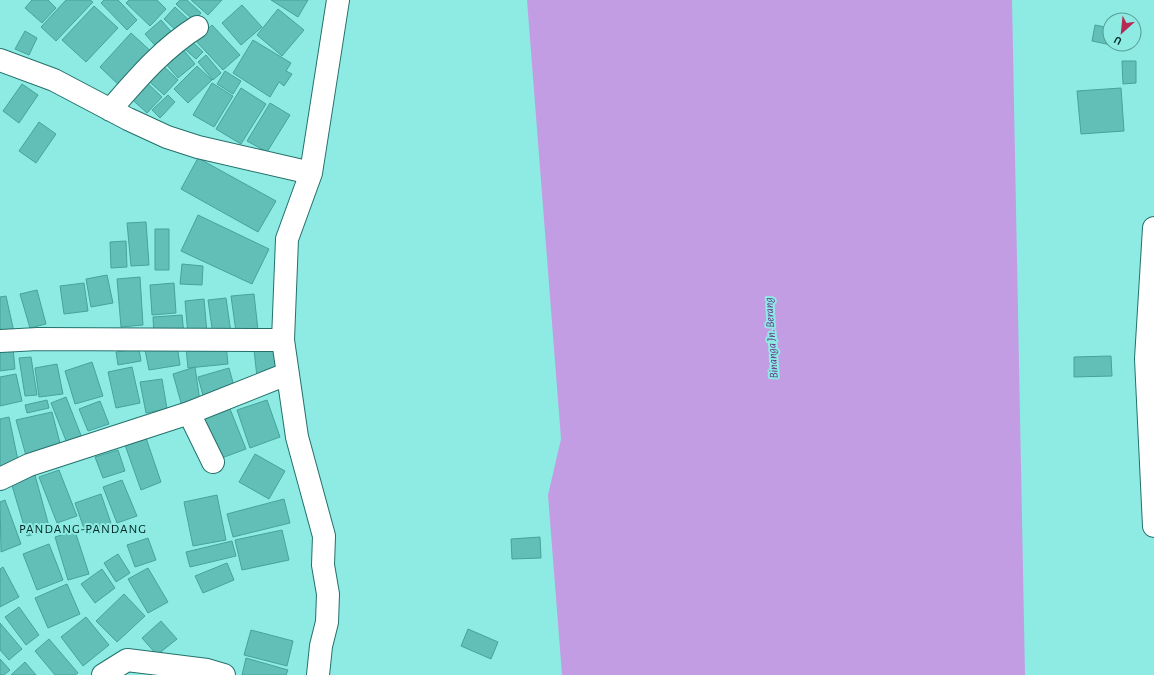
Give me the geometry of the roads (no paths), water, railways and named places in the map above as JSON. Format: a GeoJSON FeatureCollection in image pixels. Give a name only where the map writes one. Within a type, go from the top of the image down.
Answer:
{"type":"FeatureCollection","features":[{"type":"Feature","properties":{"kind":"street"},"geometry":{"type":"LineString","coordinates":[[318,675],[321,646],[327,622],[328,594],[323,565],[324,536],[298,437],[287,374],[283,340],[287,239],[311,173],[338,0]]}},
{"type":"Feature","properties":{"kind":"street"},"geometry":{"type":"LineString","coordinates":[[110,110],[157,57],[177,39],[197,27]]}},
{"type":"Feature","properties":{"kind":"street"},"geometry":{"type":"LineString","coordinates":[[0,60],[54,80],[110,110],[167,137],[198,147],[311,173]]}},
{"type":"Feature","properties":{"kind":"street"},"geometry":{"type":"LineString","coordinates":[[1154,228],[1146,359],[1154,526]]}},
{"type":"Feature","properties":{"kind":"street"},"geometry":{"type":"LineString","coordinates":[[0,341],[38,339],[283,340]]}},
{"type":"Feature","properties":{"kind":"street"},"geometry":{"type":"LineString","coordinates":[[0,479],[29,465],[189,413],[287,374]]}},
{"type":"Feature","properties":{"kind":"street"},"geometry":{"type":"LineString","coordinates":[[189,413],[213,462]]}},
{"type":"Feature","properties":{"kind":"street"},"geometry":{"type":"LineString","coordinates":[[102,675],[126,668],[207,670],[224,675]]}},
{"type":"Feature","properties":{"kind":"water","name":"Binanga Jn. Berang"},"geometry":{"type":"Polygon","coordinates":[[[527,0],[1012,0],[1025,675],[562,675],[548,495],[561,439],[527,0]]]}},
{"type":"Feature","properties":{"kind":"district","name":"PANDANG-PANDANG"},"geometry":{"type":"Point","coordinates":[83,529]}}]}
